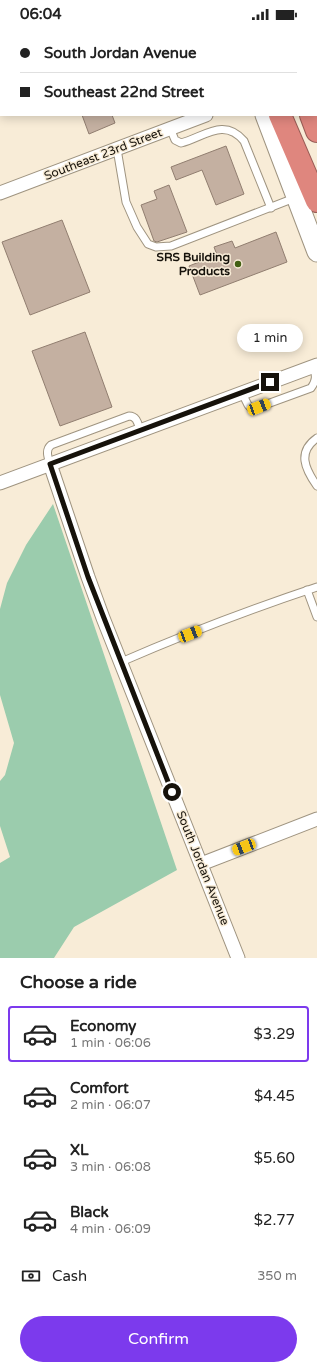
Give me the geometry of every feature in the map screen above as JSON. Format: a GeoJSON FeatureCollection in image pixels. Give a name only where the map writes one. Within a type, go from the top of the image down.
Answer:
{"type":"FeatureCollection","features":[{"type":"Feature","properties":{"kind":"highway"},"geometry":{"type":"LineString","coordinates":[[280,116],[307,199]]}},
{"type":"Feature","properties":{"kind":"highway"},"geometry":{"type":"LineString","coordinates":[[311,116],[317,131]]}},
{"type":"Feature","properties":{"kind":"main road"},"geometry":{"type":"LineString","coordinates":[[266,116],[307,199],[317,252]]}},
{"type":"Feature","properties":{"kind":"street","name":"Southeast 23rd Street"},"geometry":{"type":"LineString","coordinates":[[0,193],[203,116]]}},
{"type":"Feature","properties":{"kind":"street"},"geometry":{"type":"LineString","coordinates":[[0,483],[315,366]]}},
{"type":"Feature","properties":{"kind":"street","name":"South Jordan Avenue"},"geometry":{"type":"LineString","coordinates":[[50,464],[88,577],[238,958]]}},
{"type":"Feature","properties":{"kind":"street"},"geometry":{"type":"LineString","coordinates":[[201,864],[317,819]]}},
{"type":"Feature","properties":{"kind":"lane"},"geometry":{"type":"LineString","coordinates":[[170,128],[175,140],[181,143],[219,130],[230,130],[238,134],[244,142],[271,208]]}},
{"type":"Feature","properties":{"kind":"lane"},"geometry":{"type":"LineString","coordinates":[[116,149],[126,202],[137,227],[148,244],[156,247],[171,246],[271,208],[307,199]]}},
{"type":"Feature","properties":{"kind":"lane"},"geometry":{"type":"LineString","coordinates":[[242,393],[251,408],[259,407],[311,388],[316,382],[317,378],[315,366]]}},
{"type":"Feature","properties":{"kind":"lane"},"geometry":{"type":"LineString","coordinates":[[50,464],[47,452],[51,445],[129,416],[133,416],[135,418],[140,430]]}},
{"type":"Feature","properties":{"kind":"lane"},"geometry":{"type":"LineString","coordinates":[[317,438],[306,449],[305,459],[308,473],[317,486]]}},
{"type":"Feature","properties":{"kind":"lane"},"geometry":{"type":"LineString","coordinates":[[121,662],[146,650],[269,603],[317,587]]}},
{"type":"Feature","properties":{"kind":"lane"},"geometry":{"type":"LineString","coordinates":[[307,590],[317,617]]}},
{"type":"Feature","properties":{"kind":"green space"},"geometry":{"type":"Polygon","coordinates":[[[53,504],[177,870],[74,927],[54,958],[0,958],[0,863],[10,857],[0,826],[0,781],[5,775],[14,743],[0,695],[0,609],[7,583],[26,545],[53,504]]]}},
{"type":"Feature","properties":{"kind":"building"},"geometry":{"type":"Polygon","coordinates":[[[82,116],[112,116],[115,123],[89,134],[82,116]]]}},
{"type":"Feature","properties":{"kind":"building"},"geometry":{"type":"Polygon","coordinates":[[[226,146],[244,194],[216,205],[202,170],[176,180],[171,167],[226,146]]]}},
{"type":"Feature","properties":{"kind":"building"},"geometry":{"type":"Polygon","coordinates":[[[169,185],[187,232],[157,242],[154,241],[141,205],[157,199],[154,191],[169,185]]]}},
{"type":"Feature","properties":{"kind":"building"},"geometry":{"type":"Polygon","coordinates":[[[62,220],[90,292],[30,315],[2,242],[62,220]]]}},
{"type":"Feature","properties":{"kind":"building","name":"SRS Building Products"},"geometry":{"type":"Polygon","coordinates":[[[276,232],[287,262],[200,295],[189,266],[217,255],[214,247],[232,241],[235,248],[276,232]]]}},
{"type":"Feature","properties":{"kind":"building"},"geometry":{"type":"Polygon","coordinates":[[[85,332],[112,407],[60,426],[32,351],[85,332]]]}},
{"type":"Feature","properties":{"kind":"place","name":"SRS Building Products"},"geometry":{"type":"Point","coordinates":[238,264]}},
{"type":"Feature","properties":{"kind":"route"},"geometry":{"type":"LineString","coordinates":[[172,792],[103,618],[50,464],[270,382]]}}]}
